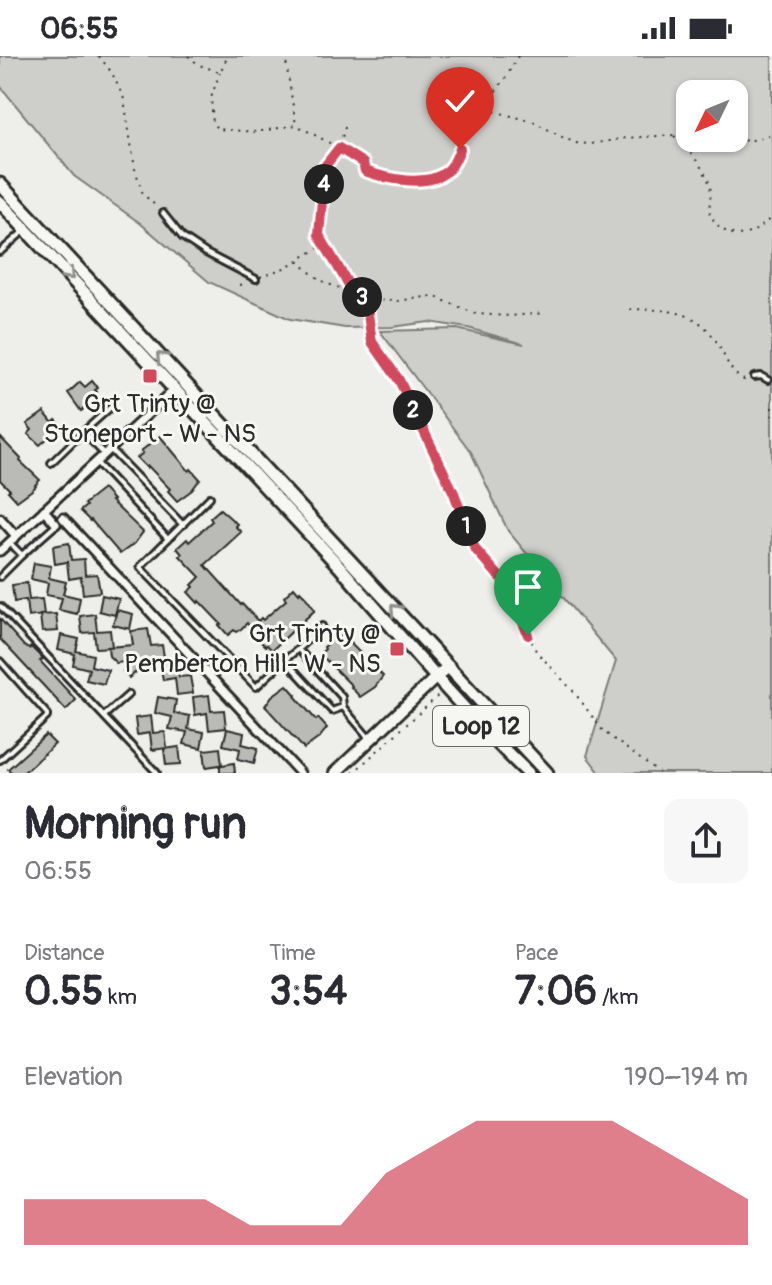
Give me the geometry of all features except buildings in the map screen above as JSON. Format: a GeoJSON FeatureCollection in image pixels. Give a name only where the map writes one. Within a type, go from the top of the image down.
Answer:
{"type":"FeatureCollection","features":[{"type":"Feature","properties":{"kind":"main road","name":"Loop 12"},"geometry":{"type":"LineString","coordinates":[[0,184],[547,773]]}},
{"type":"Feature","properties":{"kind":"main road","name":"Loop 12"},"geometry":{"type":"LineString","coordinates":[[1,205],[339,566],[472,717],[528,773]]}},
{"type":"Feature","properties":{"kind":"street"},"geometry":{"type":"LineString","coordinates":[[0,551],[175,389]]}},
{"type":"Feature","properties":{"kind":"street"},"geometry":{"type":"LineString","coordinates":[[44,510],[60,521],[299,773]]}},
{"type":"Feature","properties":{"kind":"street"},"geometry":{"type":"LineString","coordinates":[[0,518],[16,536]]}},
{"type":"Feature","properties":{"kind":"street"},"geometry":{"type":"LineString","coordinates":[[339,772],[448,666]]}},
{"type":"Feature","properties":{"kind":"lane"},"geometry":{"type":"LineString","coordinates":[[163,213],[182,237],[256,279]]}},
{"type":"Feature","properties":{"kind":"lane"},"geometry":{"type":"LineString","coordinates":[[0,252],[26,229]]}},
{"type":"Feature","properties":{"kind":"lane"},"geometry":{"type":"LineString","coordinates":[[754,377],[761,376],[768,380]]}},
{"type":"Feature","properties":{"kind":"lane"},"geometry":{"type":"LineString","coordinates":[[51,463],[111,407]]}},
{"type":"Feature","properties":{"kind":"lane"},"geometry":{"type":"LineString","coordinates":[[83,432],[183,525]]}},
{"type":"Feature","properties":{"kind":"lane"},"geometry":{"type":"LineString","coordinates":[[96,462],[168,539]]}},
{"type":"Feature","properties":{"kind":"lane"},"geometry":{"type":"LineString","coordinates":[[210,497],[140,567],[256,687],[322,626]]}},
{"type":"Feature","properties":{"kind":"lane"},"geometry":{"type":"LineString","coordinates":[[0,577],[60,521]]}},
{"type":"Feature","properties":{"kind":"lane"},"geometry":{"type":"LineString","coordinates":[[9,542],[22,555]]}},
{"type":"Feature","properties":{"kind":"lane"},"geometry":{"type":"LineString","coordinates":[[0,606],[157,773]]}},
{"type":"Feature","properties":{"kind":"lane"},"geometry":{"type":"LineString","coordinates":[[298,649],[342,697],[343,707],[370,740]]}},
{"type":"Feature","properties":{"kind":"lane"},"geometry":{"type":"LineString","coordinates":[[285,660],[332,711],[343,707]]}},
{"type":"Feature","properties":{"kind":"lane"},"geometry":{"type":"LineString","coordinates":[[0,661],[47,717],[0,760]]}},
{"type":"Feature","properties":{"kind":"lane"},"geometry":{"type":"LineString","coordinates":[[104,716],[129,694]]}},
{"type":"Feature","properties":{"kind":"path"},"geometry":{"type":"LineString","coordinates":[[99,56],[112,73],[124,99],[135,169],[143,194],[163,213]]}},
{"type":"Feature","properties":{"kind":"path"},"geometry":{"type":"LineString","coordinates":[[188,56],[199,65],[220,72]]}},
{"type":"Feature","properties":{"kind":"path"},"geometry":{"type":"LineString","coordinates":[[228,56],[211,98],[213,124],[218,129],[256,132],[296,125],[363,163],[365,171],[383,177],[437,178],[449,170],[457,158],[468,124],[486,109],[534,122],[576,143],[676,135]]}},
{"type":"Feature","properties":{"kind":"path"},"geometry":{"type":"LineString","coordinates":[[285,56],[296,125]]}},
{"type":"Feature","properties":{"kind":"path"},"geometry":{"type":"LineString","coordinates":[[486,109],[485,105],[518,56]]}},
{"type":"Feature","properties":{"kind":"path"},"geometry":{"type":"LineString","coordinates":[[345,127],[339,148],[325,166],[319,235],[353,292]]}},
{"type":"Feature","properties":{"kind":"path"},"geometry":{"type":"LineString","coordinates":[[673,135],[694,157],[709,182],[712,194],[710,213],[719,227],[739,235],[749,234],[772,216]]}},
{"type":"Feature","properties":{"kind":"path"},"geometry":{"type":"LineString","coordinates":[[748,140],[772,135]]}},
{"type":"Feature","properties":{"kind":"path"},"geometry":{"type":"LineString","coordinates":[[240,285],[284,268],[326,244]]}},
{"type":"Feature","properties":{"kind":"path"},"geometry":{"type":"LineString","coordinates":[[297,260],[319,280],[366,300],[397,301],[433,296],[476,314],[510,316],[545,313]]}},
{"type":"Feature","properties":{"kind":"path"},"geometry":{"type":"LineString","coordinates":[[366,300],[372,342],[399,380],[454,493],[476,550],[505,583],[536,651],[574,692],[603,731],[659,773]]}},
{"type":"Feature","properties":{"kind":"path"},"geometry":{"type":"LineString","coordinates":[[630,309],[669,310],[694,318],[715,339],[730,369],[744,380]]}},
{"type":"Feature","properties":{"kind":"path"},"geometry":{"type":"LineString","coordinates":[[772,399],[772,416]]}},
{"type":"Feature","properties":{"kind":"path"},"geometry":{"type":"LineString","coordinates":[[353,773],[438,696]]}},
{"type":"Feature","properties":{"kind":"shaded area"},"geometry":{"type":"Polygon","coordinates":[[[0,56],[772,56],[772,773],[600,773],[587,756],[616,661],[508,531],[471,452],[380,331],[457,329],[524,344],[468,328],[429,322],[345,328],[290,319],[209,282],[140,223],[74,176],[0,86],[0,56]]]}},
{"type":"Feature","properties":{"kind":"place","name":"Grt Trinty @ Stoneport - W - NS"},"geometry":{"type":"Point","coordinates":[150,376]}},
{"type":"Feature","properties":{"kind":"place","name":"Grt Trinty @ Pemberton Hill- W - NS"},"geometry":{"type":"Point","coordinates":[397,649]}},
{"type":"Feature","properties":{"kind":"route"},"geometry":{"type":"LineString","coordinates":[[460,149],[449,170],[437,178],[400,180],[365,171],[363,163],[339,148],[325,166],[319,235],[353,292],[366,300],[372,342],[399,380],[454,493],[476,550],[505,583],[528,635]]}}]}
